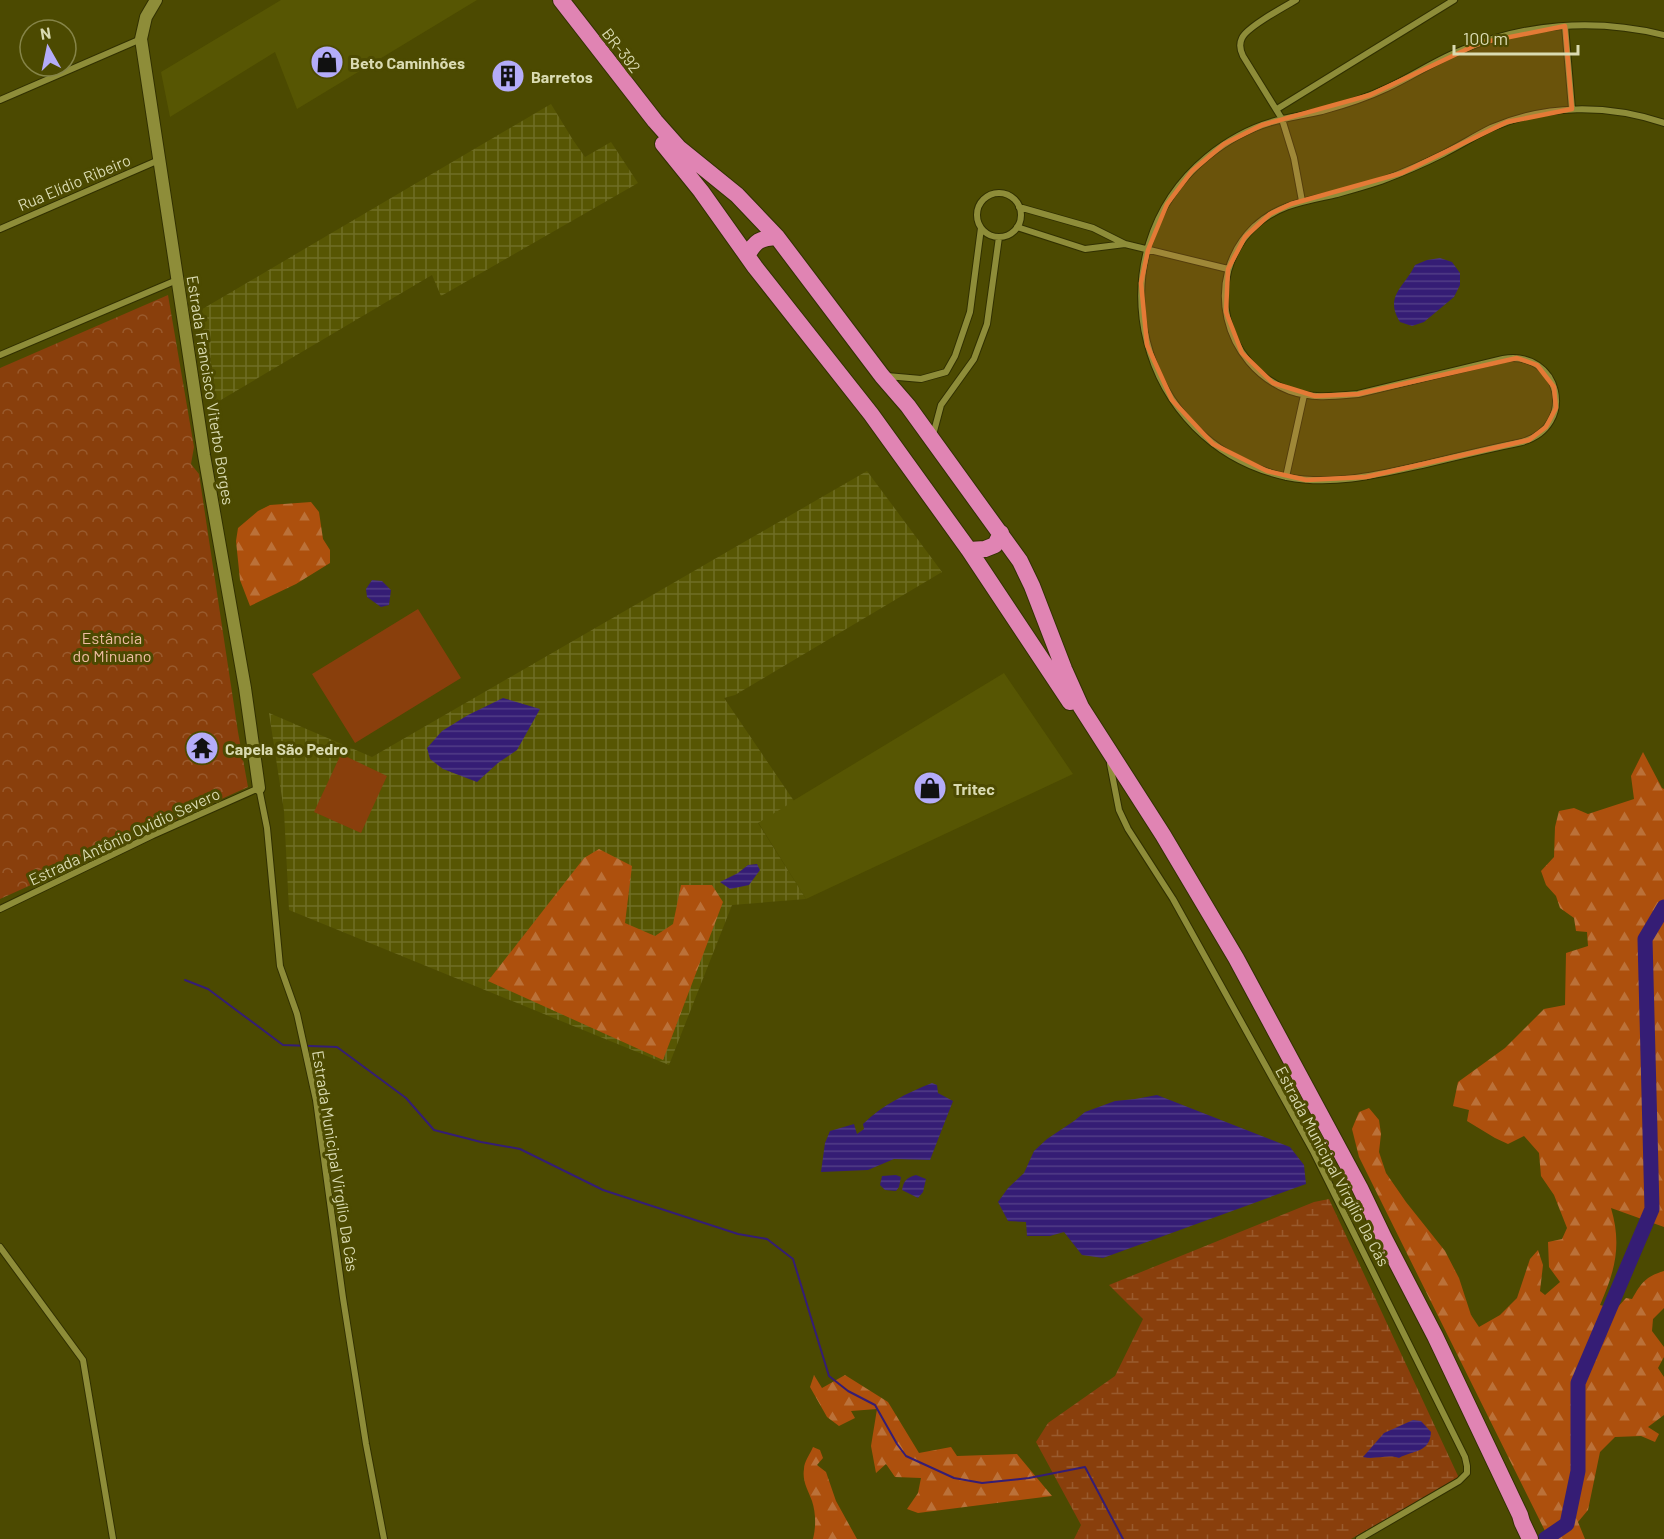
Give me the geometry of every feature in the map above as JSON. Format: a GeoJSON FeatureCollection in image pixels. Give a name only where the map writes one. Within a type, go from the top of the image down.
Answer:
{"type":"FeatureCollection","features":[{"type":"Feature","properties":{"kind":"highway","name":"BR-392"},"geometry":{"type":"LineString","coordinates":[[552,0],[871,414],[969,550],[1110,764],[1194,896],[1318,1119],[1493,1472],[1517,1517],[1522,1522]]}},
{"type":"Feature","properties":{"kind":"highway","name":"BR-392"},"geometry":{"type":"LineString","coordinates":[[561,0],[655,122],[679,148],[737,195],[777,237],[882,376],[908,406],[1020,561],[1081,708],[1163,835],[1236,958],[1360,1188],[1445,1357],[1530,1539]]}},
{"type":"Feature","properties":{"kind":"highway"},"geometry":{"type":"LineString","coordinates":[[747,256],[753,245],[760,240],[777,237]]}},
{"type":"Feature","properties":{"kind":"highway"},"geometry":{"type":"LineString","coordinates":[[969,550],[985,549],[995,545],[1001,533]]}},
{"type":"Feature","properties":{"kind":"street","name":"Estrada Francisco Viterbo Borges"},"geometry":{"type":"LineString","coordinates":[[156,0],[146,17],[141,39],[204,455],[259,788]]}},
{"type":"Feature","properties":{"kind":"street"},"geometry":{"type":"LineString","coordinates":[[1296,0],[1248,30],[1240,49],[1282,119],[1294,158],[1302,201]]}},
{"type":"Feature","properties":{"kind":"street"},"geometry":{"type":"LineString","coordinates":[[1277,109],[1454,0]]}},
{"type":"Feature","properties":{"kind":"street"},"geometry":{"type":"LineString","coordinates":[[1565,26],[1572,109]]}},
{"type":"Feature","properties":{"kind":"street"},"geometry":{"type":"LineString","coordinates":[[1664,35],[1610,26],[1565,26],[1523,31],[1480,43],[1370,95],[1330,109],[1262,125],[1207,156],[1192,171],[1167,204],[1157,222],[1144,262],[1141,304],[1147,345],[1153,364],[1172,400],[1198,430],[1230,455],[1286,477],[1327,481],[1366,477],[1529,440],[1541,432],[1554,415],[1556,401],[1554,387],[1548,374],[1537,364],[1517,358],[1503,359],[1358,394],[1326,397],[1304,395],[1273,383],[1242,353],[1232,334],[1226,312],[1225,290],[1228,269],[1239,247],[1253,229],[1280,208],[1402,173],[1507,122],[1539,113],[1572,109],[1618,111],[1664,123]]}},
{"type":"Feature","properties":{"kind":"street"},"geometry":{"type":"LineString","coordinates":[[0,100],[141,39]]}},
{"type":"Feature","properties":{"kind":"street","name":"Rua Elídio Ribeiro"},"geometry":{"type":"LineString","coordinates":[[0,229],[159,160]]}},
{"type":"Feature","properties":{"kind":"street"},"geometry":{"type":"LineString","coordinates":[[1020,207],[1021,218],[1017,227],[1009,234],[999,237],[989,235],[981,228],[977,218],[981,203],[988,196],[1004,194],[1020,207],[1094,228],[1125,244],[1228,269]]}},
{"type":"Feature","properties":{"kind":"street"},"geometry":{"type":"LineString","coordinates":[[1017,227],[1085,249],[1125,244]]}},
{"type":"Feature","properties":{"kind":"street"},"geometry":{"type":"LineString","coordinates":[[882,376],[921,380],[946,372],[958,349],[970,312],[981,228]]}},
{"type":"Feature","properties":{"kind":"street"},"geometry":{"type":"LineString","coordinates":[[932,438],[941,405],[974,359],[987,324],[999,237]]}},
{"type":"Feature","properties":{"kind":"street"},"geometry":{"type":"LineString","coordinates":[[0,355],[177,280]]}},
{"type":"Feature","properties":{"kind":"street"},"geometry":{"type":"LineString","coordinates":[[1286,477],[1304,395]]}},
{"type":"Feature","properties":{"kind":"street","name":"Estrada Municipal Virgílio Da Cás"},"geometry":{"type":"LineString","coordinates":[[1110,764],[1119,810],[1128,829],[1173,899],[1313,1151],[1465,1457],[1467,1473],[1459,1481],[1359,1539]]}},
{"type":"Feature","properties":{"kind":"street","name":"Estrada Antônio Ovidio Severo"},"geometry":{"type":"LineString","coordinates":[[0,909],[153,835],[259,788]]}},
{"type":"Feature","properties":{"kind":"street","name":"Estrada Municipal Virgílio Da Cás"},"geometry":{"type":"LineString","coordinates":[[259,788],[267,828],[280,966],[297,1014],[316,1100],[345,1309],[366,1444],[384,1539]]}},
{"type":"Feature","properties":{"kind":"street"},"geometry":{"type":"LineString","coordinates":[[0,1247],[83,1360],[113,1539]]}},
{"type":"Feature","properties":{"kind":"highlighted area"},"geometry":{"type":"Polygon","coordinates":[[[1565,26],[1572,109],[1507,122],[1402,173],[1291,204],[1270,214],[1245,237],[1228,269],[1226,312],[1242,353],[1273,383],[1315,396],[1358,394],[1517,358],[1537,365],[1554,387],[1556,408],[1546,427],[1529,440],[1366,477],[1306,480],[1267,471],[1213,444],[1172,400],[1147,345],[1141,283],[1148,250],[1167,204],[1192,171],[1224,144],[1262,125],[1370,95],[1480,43],[1565,26]]]}},
{"type":"Feature","properties":{"kind":"shaded area","name":"Beto Caminhões"},"geometry":{"type":"Polygon","coordinates":[[[281,0],[477,0],[297,109],[275,52],[170,117],[161,72],[281,0]]]}},
{"type":"Feature","properties":{"kind":"shaded area"},"geometry":{"type":"Polygon","coordinates":[[[551,104],[585,157],[611,142],[638,183],[441,296],[432,275],[214,404],[199,311],[551,104]]]}},
{"type":"Feature","properties":{"kind":"shaded area"},"geometry":{"type":"Polygon","coordinates":[[[1440,258],[1452,262],[1460,273],[1460,285],[1454,297],[1424,322],[1412,326],[1400,322],[1394,305],[1397,292],[1415,265],[1440,258]]]}},
{"type":"Feature","properties":{"kind":"shaded area"},"geometry":{"type":"Polygon","coordinates":[[[867,471],[942,572],[735,695],[724,698],[794,801],[758,823],[806,899],[732,905],[669,1065],[289,910],[284,811],[269,713],[372,757],[867,471]]]}},
{"type":"Feature","properties":{"kind":"shaded area"},"geometry":{"type":"Polygon","coordinates":[[[372,580],[382,581],[391,590],[389,605],[381,607],[367,597],[366,589],[372,580]]]}},
{"type":"Feature","properties":{"kind":"shaded area","name":"Tritec"},"geometry":{"type":"Polygon","coordinates":[[[1004,673],[1073,774],[806,899],[758,822],[1004,673]]]}},
{"type":"Feature","properties":{"kind":"shaded area"},"geometry":{"type":"Polygon","coordinates":[[[503,698],[540,709],[517,750],[477,782],[443,769],[430,759],[427,748],[442,731],[503,698]]]}},
{"type":"Feature","properties":{"kind":"shaded area"},"geometry":{"type":"Polygon","coordinates":[[[757,864],[760,870],[749,885],[730,889],[720,882],[748,865],[757,864]]]}},
{"type":"Feature","properties":{"kind":"shaded area"},"geometry":{"type":"Polygon","coordinates":[[[932,1083],[937,1085],[938,1093],[953,1101],[930,1160],[894,1159],[868,1170],[821,1172],[825,1143],[830,1131],[854,1124],[857,1134],[864,1129],[863,1124],[870,1117],[887,1105],[932,1083]]]}},
{"type":"Feature","properties":{"kind":"shaded area"},"geometry":{"type":"Polygon","coordinates":[[[1157,1095],[1290,1147],[1304,1165],[1306,1184],[1103,1258],[1082,1255],[1064,1232],[1050,1236],[1027,1236],[1026,1222],[1008,1221],[998,1202],[1008,1188],[1024,1173],[1034,1151],[1047,1139],[1085,1112],[1115,1101],[1157,1095]]]}},
{"type":"Feature","properties":{"kind":"shaded area"},"geometry":{"type":"Polygon","coordinates":[[[916,1175],[926,1179],[923,1192],[918,1198],[902,1190],[906,1180],[916,1175]]]}},
{"type":"Feature","properties":{"kind":"shaded area"},"geometry":{"type":"Polygon","coordinates":[[[882,1176],[901,1177],[896,1191],[885,1190],[880,1185],[882,1176]]]}},
{"type":"Feature","properties":{"kind":"shaded area"},"geometry":{"type":"Polygon","coordinates":[[[1413,1420],[1421,1421],[1431,1432],[1428,1444],[1420,1450],[1399,1458],[1363,1457],[1384,1433],[1413,1420]]]}},
{"type":"Feature","properties":{"kind":"green space","name":"Estância do Minuano"},"geometry":{"type":"Polygon","coordinates":[[[168,295],[194,447],[191,464],[199,474],[248,787],[0,899],[0,368],[168,295]]]}},
{"type":"Feature","properties":{"kind":"green space"},"geometry":{"type":"Polygon","coordinates":[[[311,502],[319,512],[323,539],[330,550],[330,563],[296,584],[250,606],[240,580],[236,541],[238,528],[258,511],[270,505],[311,502]]]}},
{"type":"Feature","properties":{"kind":"green space"},"geometry":{"type":"Polygon","coordinates":[[[418,609],[461,678],[355,743],[312,674],[418,609]]]}},
{"type":"Feature","properties":{"kind":"green space"},"geometry":{"type":"Polygon","coordinates":[[[1643,752],[1664,789],[1664,1227],[1611,1208],[1616,1234],[1615,1258],[1610,1281],[1600,1305],[1616,1309],[1626,1298],[1632,1299],[1648,1278],[1664,1271],[1664,1308],[1653,1319],[1652,1331],[1664,1347],[1664,1357],[1658,1368],[1664,1377],[1664,1415],[1648,1427],[1659,1434],[1655,1442],[1641,1436],[1615,1437],[1600,1452],[1588,1510],[1578,1522],[1585,1539],[1549,1539],[1359,1157],[1352,1129],[1359,1112],[1369,1108],[1379,1120],[1381,1134],[1379,1152],[1386,1173],[1445,1251],[1459,1278],[1471,1315],[1479,1327],[1500,1315],[1517,1298],[1530,1259],[1538,1250],[1543,1265],[1540,1291],[1545,1295],[1560,1282],[1549,1267],[1548,1242],[1562,1239],[1567,1228],[1554,1195],[1541,1176],[1539,1153],[1524,1136],[1508,1144],[1495,1138],[1467,1121],[1469,1110],[1453,1106],[1458,1082],[1505,1048],[1544,1009],[1565,1005],[1566,953],[1588,946],[1587,932],[1576,931],[1574,918],[1560,908],[1556,896],[1546,885],[1541,871],[1554,857],[1555,827],[1559,811],[1574,808],[1588,814],[1634,799],[1631,776],[1643,752]]]}},
{"type":"Feature","properties":{"kind":"green space"},"geometry":{"type":"Polygon","coordinates":[[[341,754],[387,776],[361,833],[314,812],[341,754]]]}},
{"type":"Feature","properties":{"kind":"green space"},"geometry":{"type":"Polygon","coordinates":[[[599,849],[632,866],[625,923],[655,936],[673,924],[681,885],[712,885],[723,902],[663,1060],[488,981],[584,858],[599,849]]]}},
{"type":"Feature","properties":{"kind":"green space"},"geometry":{"type":"Polygon","coordinates":[[[1329,1199],[1459,1478],[1351,1539],[1074,1539],[1081,1525],[1036,1442],[1048,1423],[1115,1376],[1143,1319],[1109,1285],[1314,1202],[1329,1199]]]}},
{"type":"Feature","properties":{"kind":"green space"},"geometry":{"type":"Polygon","coordinates":[[[814,1375],[822,1388],[845,1375],[888,1402],[919,1453],[951,1447],[957,1456],[1017,1454],[1052,1496],[918,1513],[907,1509],[918,1493],[921,1478],[895,1477],[886,1464],[876,1473],[871,1446],[877,1409],[851,1411],[855,1418],[839,1426],[827,1417],[810,1387],[814,1375]]]}},
{"type":"Feature","properties":{"kind":"green space"},"geometry":{"type":"Polygon","coordinates":[[[813,1447],[820,1450],[823,1458],[817,1465],[826,1472],[836,1501],[857,1539],[813,1539],[814,1510],[804,1473],[805,1464],[813,1447]]]}},
{"type":"Feature","properties":{"kind":"waterway"},"geometry":{"type":"LineString","coordinates":[[1545,1539],[1567,1524],[1578,1471],[1578,1383],[1652,1209],[1645,939],[1664,907]]}},
{"type":"Feature","properties":{"kind":"waterway"},"geometry":{"type":"LineString","coordinates":[[185,980],[208,989],[283,1045],[337,1047],[406,1098],[434,1130],[520,1149],[603,1190],[738,1234],[767,1239],[793,1259],[829,1376],[848,1391],[875,1405],[906,1456],[954,1478],[982,1483],[1029,1478],[1085,1467],[1123,1539]]}},
{"type":"Feature","properties":{"kind":"place","name":"Beto Caminhões"},"geometry":{"type":"Point","coordinates":[327,62]}},
{"type":"Feature","properties":{"kind":"place","name":"Barretos"},"geometry":{"type":"Point","coordinates":[508,76]}},
{"type":"Feature","properties":{"kind":"place","name":"Capela São Pedro"},"geometry":{"type":"Point","coordinates":[202,748]}},
{"type":"Feature","properties":{"kind":"place","name":"Tritec"},"geometry":{"type":"Point","coordinates":[930,788]}}]}
